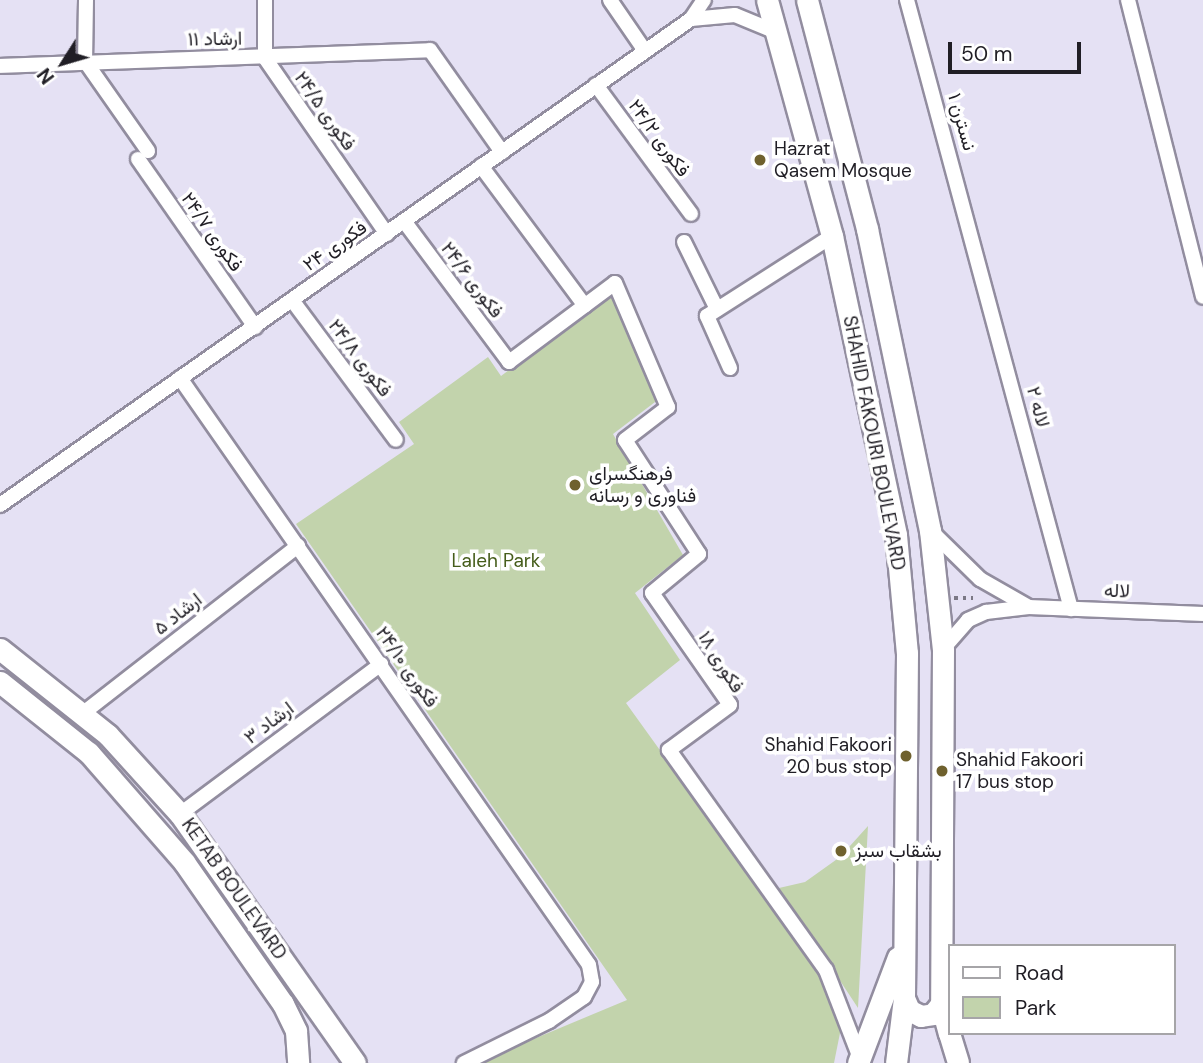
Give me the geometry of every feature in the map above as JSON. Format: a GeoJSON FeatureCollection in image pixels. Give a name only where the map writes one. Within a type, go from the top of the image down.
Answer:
{"type":"FeatureCollection","features":[{"type":"Feature","properties":{"kind":"main road","name":"SHAHID FAKOURI BOULEVARD"},"geometry":{"type":"LineString","coordinates":[[767,0],[832,236],[896,535],[907,653],[904,999],[896,1063]]}},
{"type":"Feature","properties":{"kind":"main road","name":"SHAHID FAKOURI BOULEVARD"},"geometry":{"type":"LineString","coordinates":[[807,0],[867,229],[930,530],[943,649],[941,1004],[948,1029]]}},
{"type":"Feature","properties":{"kind":"main road","name":"KETAB BOULEVARD"},"geometry":{"type":"LineString","coordinates":[[0,649],[108,735],[180,814],[355,1063]]}},
{"type":"Feature","properties":{"kind":"main road","name":"KETAB BOULEVARD"},"geometry":{"type":"LineString","coordinates":[[0,682],[89,753],[184,863],[283,1004],[296,1031],[298,1063]]}},
{"type":"Feature","properties":{"kind":"main road"},"geometry":{"type":"LineString","coordinates":[[860,1061],[905,932]]}},
{"type":"Feature","properties":{"kind":"main road"},"geometry":{"type":"LineString","coordinates":[[904,999],[909,1010],[920,1016],[933,1014],[941,1004]]}},
{"type":"Feature","properties":{"kind":"main road","name":"SHAHID FAKOURI BOULEVARD"},"geometry":{"type":"LineString","coordinates":[[950,1035],[958,1063]]}},
{"type":"Feature","properties":{"kind":"street"},"geometry":{"type":"LineString","coordinates":[[85,61],[86,0]]}},
{"type":"Feature","properties":{"kind":"street"},"geometry":{"type":"LineString","coordinates":[[265,0],[265,58]]}},
{"type":"Feature","properties":{"kind":"street"},"geometry":{"type":"LineString","coordinates":[[610,0],[645,51]]}},
{"type":"Feature","properties":{"kind":"street"},"geometry":{"type":"LineString","coordinates":[[691,19],[704,0]]}},
{"type":"Feature","properties":{"kind":"street","name":"نسترن ۱"},"geometry":{"type":"LineString","coordinates":[[907,0],[968,214]]}},
{"type":"Feature","properties":{"kind":"street"},"geometry":{"type":"LineString","coordinates":[[1128,0],[1203,297]]}},
{"type":"Feature","properties":{"kind":"street"},"geometry":{"type":"LineString","coordinates":[[691,19],[735,15],[776,33]]}},
{"type":"Feature","properties":{"kind":"street","name":"فکوری ۲۴"},"geometry":{"type":"LineString","coordinates":[[0,505],[691,19]]}},
{"type":"Feature","properties":{"kind":"street","name":"ارشاد ۱۱"},"geometry":{"type":"LineString","coordinates":[[0,66],[430,50],[502,152]]}},
{"type":"Feature","properties":{"kind":"street","name":"فکوری ۲۴/۵"},"geometry":{"type":"LineString","coordinates":[[265,58],[387,234]]}},
{"type":"Feature","properties":{"kind":"street","name":"فکوری ۲۴/۷"},"geometry":{"type":"LineString","coordinates":[[85,61],[255,327]]}},
{"type":"Feature","properties":{"kind":"street","name":"فکوری ۲۴/۲"},"geometry":{"type":"LineString","coordinates":[[596,85],[691,214]]}},
{"type":"Feature","properties":{"kind":"street"},"geometry":{"type":"LineString","coordinates":[[481,166],[585,306]]}},
{"type":"Feature","properties":{"kind":"street","name":"لاله ۲"},"geometry":{"type":"LineString","coordinates":[[968,214],[1071,609]]}},
{"type":"Feature","properties":{"kind":"street","name":"فکوری ۲۴/۶"},"geometry":{"type":"LineString","coordinates":[[404,220],[509,362],[585,306]]}},
{"type":"Feature","properties":{"kind":"street"},"geometry":{"type":"LineString","coordinates":[[712,312],[832,236]]}},
{"type":"Feature","properties":{"kind":"street"},"geometry":{"type":"LineString","coordinates":[[684,243],[712,312],[730,368]]}},
{"type":"Feature","properties":{"kind":"street","name":"فکوری ١٨"},"geometry":{"type":"LineString","coordinates":[[585,306],[615,284],[668,407],[625,440],[699,554],[652,593],[730,705],[669,750],[826,970],[860,1061]]}},
{"type":"Feature","properties":{"kind":"street","name":"فکوری ۲۴/۸"},"geometry":{"type":"LineString","coordinates":[[292,300],[397,440]]}},
{"type":"Feature","properties":{"kind":"street","name":"فکوری ۲۴/۱۰"},"geometry":{"type":"LineString","coordinates":[[180,379],[589,965],[592,982],[584,997],[549,1021],[464,1063]]}},
{"type":"Feature","properties":{"kind":"street","name":"لاله"},"geometry":{"type":"LineString","coordinates":[[930,530],[980,579],[1029,607]]}},
{"type":"Feature","properties":{"kind":"street","name":"ارشاد ۵"},"geometry":{"type":"LineString","coordinates":[[82,714],[298,546]]}},
{"type":"Feature","properties":{"kind":"street","name":"لاله"},"geometry":{"type":"LineString","coordinates":[[943,649],[968,620],[986,612],[1029,607],[1203,614]]}},
{"type":"Feature","properties":{"kind":"street","name":"ارشاد ۳"},"geometry":{"type":"LineString","coordinates":[[180,814],[381,664]]}},
{"type":"Feature","properties":{"kind":"green space","name":"Laleh Park"},"geometry":{"type":"Polygon","coordinates":[[[611,295],[659,399],[613,434],[683,555],[635,593],[680,660],[626,703],[821,974],[842,1023],[834,1063],[476,1063],[627,1000],[296,524],[414,444],[399,422],[488,357],[501,376],[611,295]]]}},
{"type":"Feature","properties":{"kind":"green space"},"geometry":{"type":"Polygon","coordinates":[[[868,826],[858,1008],[779,888],[805,882],[840,857],[868,826]]]}},
{"type":"Feature","properties":{"kind":"place","name":"Hazrat Qasem Mosque"},"geometry":{"type":"Point","coordinates":[760,160]}},
{"type":"Feature","properties":{"kind":"place","name":"فرهنگسرای فناوری و رسانه"},"geometry":{"type":"Point","coordinates":[575,485]}},
{"type":"Feature","properties":{"kind":"place","name":"Shahid Fakoori 20 bus stop"},"geometry":{"type":"Point","coordinates":[906,756]}},
{"type":"Feature","properties":{"kind":"place","name":"Shahid Fakoori 17 bus stop"},"geometry":{"type":"Point","coordinates":[942,771]}},
{"type":"Feature","properties":{"kind":"place","name":"بشقاب سبز"},"geometry":{"type":"Point","coordinates":[841,851]}}]}
